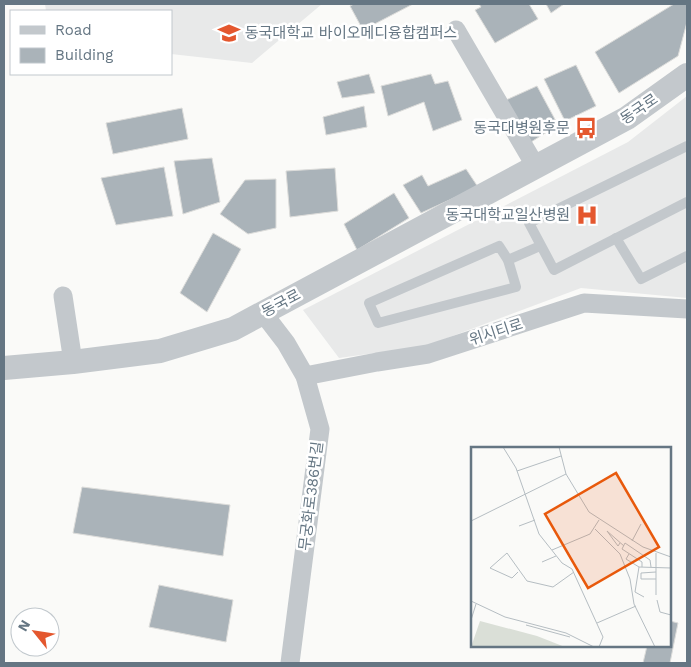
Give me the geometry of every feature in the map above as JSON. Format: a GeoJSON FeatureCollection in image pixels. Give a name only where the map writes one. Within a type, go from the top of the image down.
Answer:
{"type":"FeatureCollection","features":[{"type":"Feature","properties":{"kind":"street"},"geometry":{"type":"LineString","coordinates":[[456,30],[536,167]]}},
{"type":"Feature","properties":{"kind":"street","name":"동국로"},"geometry":{"type":"LineString","coordinates":[[4,368],[73,362],[160,351],[233,329],[627,118],[687,75]]}},
{"type":"Feature","properties":{"kind":"street"},"geometry":{"type":"LineString","coordinates":[[63,296],[73,362]]}},
{"type":"Feature","properties":{"kind":"street","name":"위시티로"},"geometry":{"type":"LineString","coordinates":[[305,376],[428,354],[584,303],[687,309]]}},
{"type":"Feature","properties":{"kind":"street","name":"무궁화로386번길"},"geometry":{"type":"LineString","coordinates":[[263,313],[286,343],[305,376],[320,429],[290,663]]}},
{"type":"Feature","properties":{"kind":"lane"},"geometry":{"type":"LineString","coordinates":[[687,146],[528,223],[554,270],[687,202]]}},
{"type":"Feature","properties":{"kind":"lane"},"geometry":{"type":"LineString","coordinates":[[616,238],[641,279],[687,256]]}},
{"type":"Feature","properties":{"kind":"lane"},"geometry":{"type":"LineString","coordinates":[[499,246],[508,260],[516,287],[378,323],[369,303],[499,246]]}},
{"type":"Feature","properties":{"kind":"lane"},"geometry":{"type":"LineString","coordinates":[[508,260],[540,246]]}},
{"type":"Feature","properties":{"kind":"shaded area","name":"동국대학교 바이오메디융합캠퍼스"},"geometry":{"type":"Polygon","coordinates":[[[45,4],[322,4],[252,63],[172,54],[172,10],[46,10],[45,4]]]}},
{"type":"Feature","properties":{"kind":"shaded area","name":"동국대학교일산병원"},"geometry":{"type":"Polygon","coordinates":[[[687,96],[687,298],[581,288],[426,346],[339,358],[303,310],[628,142],[687,96]]]}},
{"type":"Feature","properties":{"kind":"building"},"geometry":{"type":"Polygon","coordinates":[[[354,4],[413,4],[363,30],[350,6],[354,4]]]}},
{"type":"Feature","properties":{"kind":"building"},"geometry":{"type":"Polygon","coordinates":[[[479,4],[529,4],[538,19],[495,43],[475,10],[481,7],[479,4]]]}},
{"type":"Feature","properties":{"kind":"building"},"geometry":{"type":"Polygon","coordinates":[[[546,4],[564,4],[551,13],[546,4]]]}},
{"type":"Feature","properties":{"kind":"building"},"geometry":{"type":"Polygon","coordinates":[[[674,4],[687,4],[687,22],[678,56],[619,93],[595,52],[674,4]]]}},
{"type":"Feature","properties":{"kind":"building"},"geometry":{"type":"Polygon","coordinates":[[[576,65],[596,106],[565,121],[544,79],[576,65]]]}},
{"type":"Feature","properties":{"kind":"building"},"geometry":{"type":"Polygon","coordinates":[[[369,74],[375,93],[342,98],[337,82],[369,74]]]}},
{"type":"Feature","properties":{"kind":"building"},"geometry":{"type":"Polygon","coordinates":[[[431,74],[435,84],[448,81],[462,120],[433,131],[424,102],[388,116],[381,86],[431,74]]]}},
{"type":"Feature","properties":{"kind":"building"},"geometry":{"type":"Polygon","coordinates":[[[537,86],[558,125],[531,142],[506,100],[537,86]]]}},
{"type":"Feature","properties":{"kind":"building"},"geometry":{"type":"Polygon","coordinates":[[[364,106],[367,127],[326,135],[323,117],[364,106]]]}},
{"type":"Feature","properties":{"kind":"building"},"geometry":{"type":"Polygon","coordinates":[[[182,108],[188,139],[113,154],[106,123],[182,108]]]}},
{"type":"Feature","properties":{"kind":"building"},"geometry":{"type":"Polygon","coordinates":[[[212,158],[220,202],[183,214],[174,161],[212,158]]]}},
{"type":"Feature","properties":{"kind":"building"},"geometry":{"type":"Polygon","coordinates":[[[164,167],[173,216],[116,225],[101,178],[164,167]]]}},
{"type":"Feature","properties":{"kind":"building"},"geometry":{"type":"Polygon","coordinates":[[[335,168],[338,211],[290,217],[286,171],[335,168]]]}},
{"type":"Feature","properties":{"kind":"building"},"geometry":{"type":"Polygon","coordinates":[[[466,169],[478,187],[421,213],[403,185],[422,175],[428,186],[466,169]]]}},
{"type":"Feature","properties":{"kind":"building"},"geometry":{"type":"Polygon","coordinates":[[[276,179],[276,228],[248,234],[220,214],[245,180],[276,179]]]}},
{"type":"Feature","properties":{"kind":"building"},"geometry":{"type":"Polygon","coordinates":[[[394,193],[409,218],[357,250],[344,224],[394,193]]]}},
{"type":"Feature","properties":{"kind":"building"},"geometry":{"type":"Polygon","coordinates":[[[213,233],[241,249],[207,312],[180,293],[213,233]]]}},
{"type":"Feature","properties":{"kind":"building"},"geometry":{"type":"Polygon","coordinates":[[[82,487],[230,505],[223,556],[73,533],[82,487]]]}},
{"type":"Feature","properties":{"kind":"building"},"geometry":{"type":"Polygon","coordinates":[[[159,585],[233,600],[226,642],[149,627],[159,585]]]}},
{"type":"Feature","properties":{"kind":"building"},"geometry":{"type":"Polygon","coordinates":[[[671,621],[678,623],[670,663],[643,663],[647,647],[671,647],[671,621]]]}},
{"type":"Feature","properties":{"kind":"place","name":"동국대학교 바이오메디융합캠퍼스"},"geometry":{"type":"Point","coordinates":[229,33]}},
{"type":"Feature","properties":{"kind":"place","name":"동국대병원후문"},"geometry":{"type":"Point","coordinates":[586,128]}},
{"type":"Feature","properties":{"kind":"place","name":"동국대학교일산병원"},"geometry":{"type":"Point","coordinates":[587,215]}}]}
